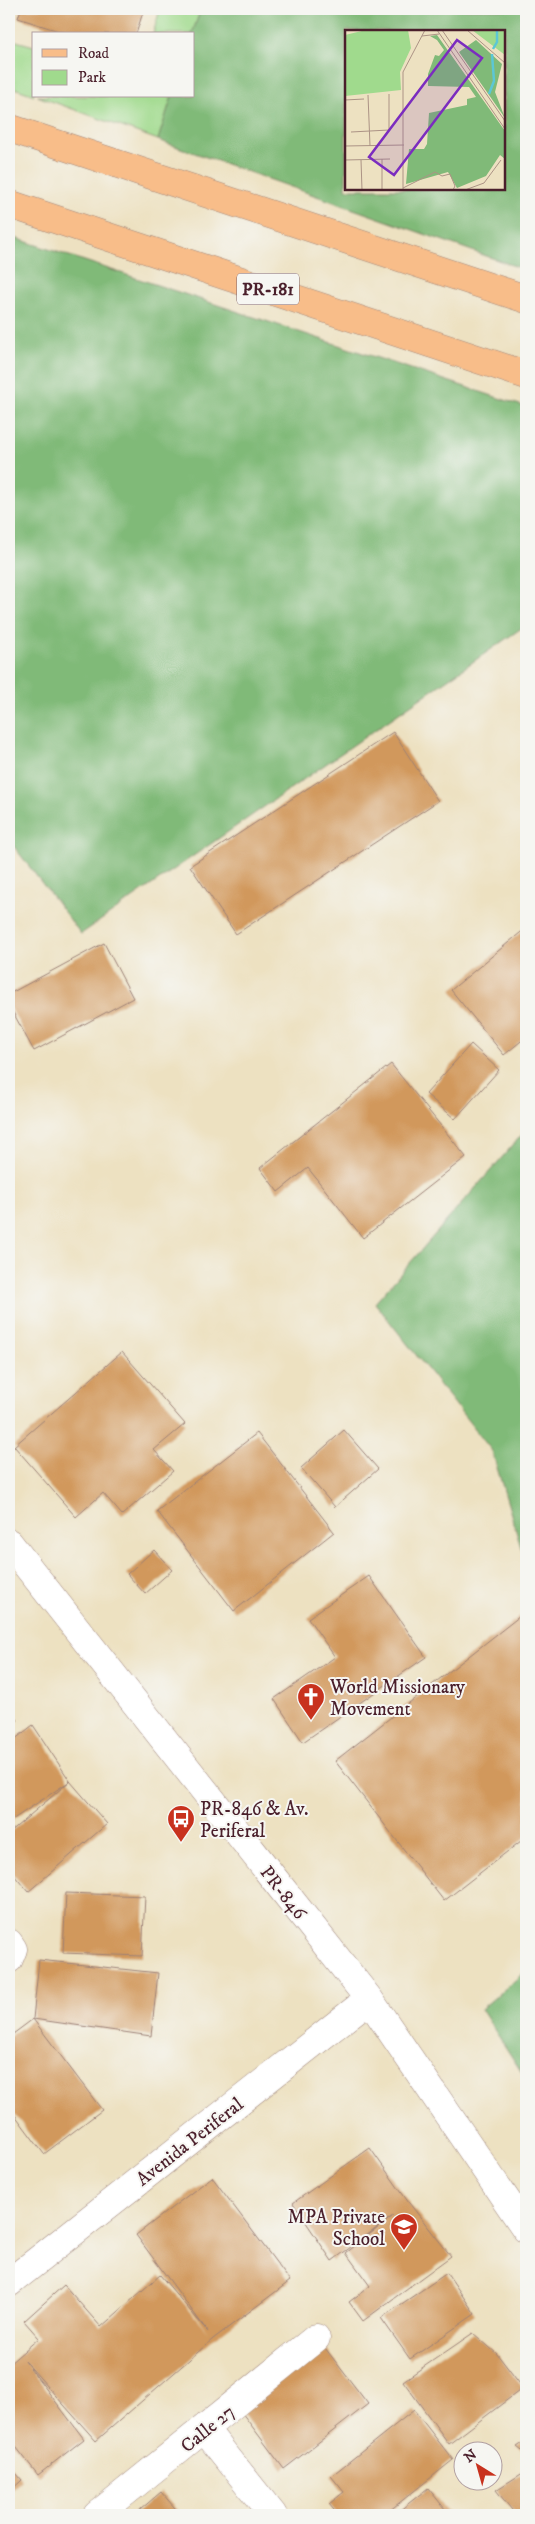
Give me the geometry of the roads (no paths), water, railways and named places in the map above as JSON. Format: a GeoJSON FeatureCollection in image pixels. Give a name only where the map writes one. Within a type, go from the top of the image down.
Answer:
{"type":"FeatureCollection","features":[{"type":"Feature","properties":{"kind":"main road"},"geometry":{"type":"LineString","coordinates":[[9,128],[526,299]]}},
{"type":"Feature","properties":{"kind":"main road","name":"PR-181"},"geometry":{"type":"LineString","coordinates":[[9,204],[526,375]]}},
{"type":"Feature","properties":{"kind":"street","name":"PR-846"},"geometry":{"type":"LineString","coordinates":[[9,1543],[369,1999],[526,2229]]}},
{"type":"Feature","properties":{"kind":"street"},"geometry":{"type":"LineString","coordinates":[[9,1943],[13,1949],[9,1959]]}},
{"type":"Feature","properties":{"kind":"street","name":"Avenida Periferal"},"geometry":{"type":"LineString","coordinates":[[9,2283],[369,1999]]}},
{"type":"Feature","properties":{"kind":"street","name":"Calle 27"},"geometry":{"type":"LineString","coordinates":[[97,2515],[205,2430],[316,2338]]}},
{"type":"Feature","properties":{"kind":"street"},"geometry":{"type":"LineString","coordinates":[[205,2430],[273,2515]]}},
{"type":"Feature","properties":{"kind":"place","name":"World Missionary Movement"},"geometry":{"type":"Point","coordinates":[311,1721]}},
{"type":"Feature","properties":{"kind":"place","name":"PR-846 & Av. Periferal"},"geometry":{"type":"Point","coordinates":[181,1843]}},
{"type":"Feature","properties":{"kind":"place","name":"MPA Private School"},"geometry":{"type":"Point","coordinates":[404,2251]}}]}
